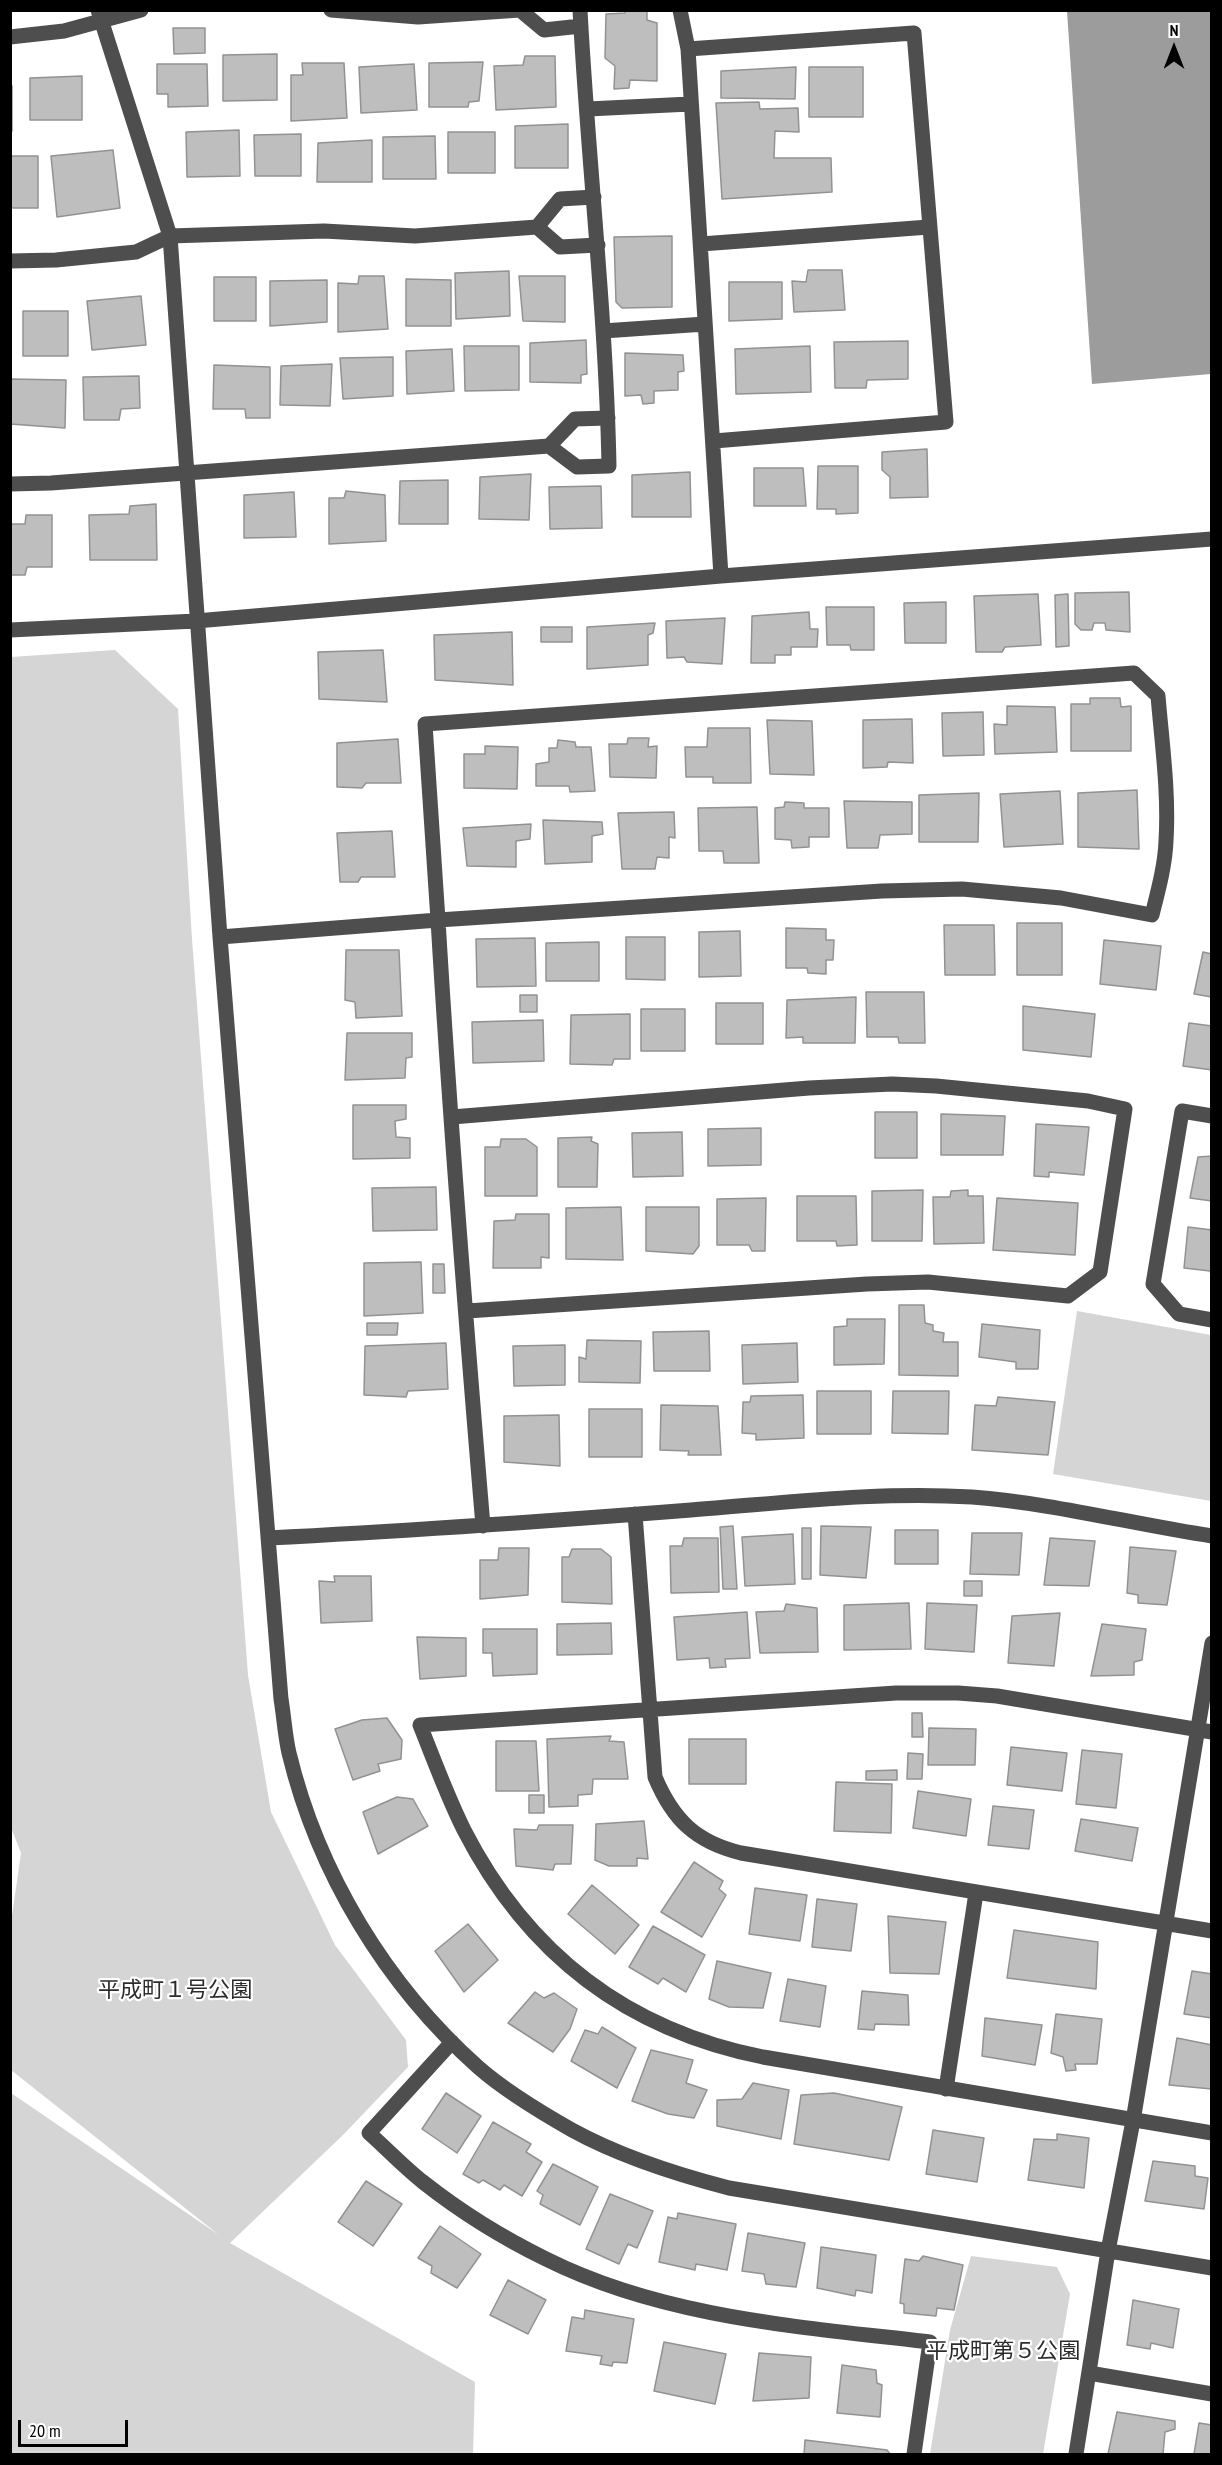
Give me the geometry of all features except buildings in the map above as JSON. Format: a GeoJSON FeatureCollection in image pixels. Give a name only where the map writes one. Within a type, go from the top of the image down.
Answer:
{"type":"FeatureCollection","features":[{"type":"Feature","properties":{"kind":"street"},"geometry":{"type":"LineString","coordinates":[[10,37],[64,31],[101,16],[141,10]]}},
{"type":"Feature","properties":{"kind":"street"},"geometry":{"type":"LineString","coordinates":[[331,10],[418,16],[520,10],[544,30],[581,26]]}},
{"type":"Feature","properties":{"kind":"street"},"geometry":{"type":"LineString","coordinates":[[10,484],[51,483],[187,471],[549,446],[577,467],[609,466],[598,245],[580,10]]}},
{"type":"Feature","properties":{"kind":"street"},"geometry":{"type":"LineString","coordinates":[[680,10],[688,49],[721,576]]}},
{"type":"Feature","properties":{"kind":"street"},"geometry":{"type":"LineString","coordinates":[[101,16],[170,236],[196,621],[281,1699],[289,1751],[315,1836],[348,1903],[392,1972],[452,2042],[480,2069],[573,2130],[621,2153],[675,2174],[729,2188],[1212,2268]]}},
{"type":"Feature","properties":{"kind":"street"},"geometry":{"type":"LineString","coordinates":[[688,49],[914,33],[946,422],[714,441]]}},
{"type":"Feature","properties":{"kind":"street"},"geometry":{"type":"LineString","coordinates":[[588,109],[690,104]]}},
{"type":"Feature","properties":{"kind":"street"},"geometry":{"type":"LineString","coordinates":[[537,227],[560,199],[594,197]]}},
{"type":"Feature","properties":{"kind":"street"},"geometry":{"type":"LineString","coordinates":[[10,261],[56,261],[136,252],[170,236],[324,231],[414,236],[537,227],[560,247],[598,245]]}},
{"type":"Feature","properties":{"kind":"street"},"geometry":{"type":"LineString","coordinates":[[701,244],[929,227]]}},
{"type":"Feature","properties":{"kind":"street"},"geometry":{"type":"LineString","coordinates":[[603,331],[705,324]]}},
{"type":"Feature","properties":{"kind":"street"},"geometry":{"type":"LineString","coordinates":[[549,446],[575,419],[608,418]]}},
{"type":"Feature","properties":{"kind":"street"},"geometry":{"type":"LineString","coordinates":[[10,630],[196,621],[721,576],[1212,539]]}},
{"type":"Feature","properties":{"kind":"street"},"geometry":{"type":"LineString","coordinates":[[220,937],[438,920],[882,891],[962,890],[1061,898],[1152,915],[1163,869],[1166,842],[1166,808],[1158,696],[1134,673],[424,724],[438,920],[447,1081],[452,1117],[483,1526]]}},
{"type":"Feature","properties":{"kind":"street"},"geometry":{"type":"LineString","coordinates":[[452,1117],[809,1088],[892,1084],[1077,1100],[1125,1109],[1100,1272],[1068,1296],[928,1282],[867,1284],[467,1311]]}},
{"type":"Feature","properties":{"kind":"street"},"geometry":{"type":"LineString","coordinates":[[1212,1116],[1182,1111],[1153,1284],[1179,1314],[1212,1320]]}},
{"type":"Feature","properties":{"kind":"street"},"geometry":{"type":"LineString","coordinates":[[268,1538],[483,1526],[916,1495],[972,1497],[1022,1503],[1212,1536]]}},
{"type":"Feature","properties":{"kind":"street"},"geometry":{"type":"LineString","coordinates":[[635,1514],[655,1778],[678,1817],[703,1840],[720,1848],[741,1852],[1212,1931]]}},
{"type":"Feature","properties":{"kind":"street"},"geometry":{"type":"LineString","coordinates":[[1076,2454],[1108,2251],[1133,2121],[1166,1923],[1205,1731],[1212,1643]]}},
{"type":"Feature","properties":{"kind":"street"},"geometry":{"type":"LineString","coordinates":[[1205,1731],[998,1696],[958,1693],[896,1693],[420,1725],[448,1796],[484,1864],[502,1892],[541,1941],[580,1977],[653,2021],[724,2049],[1212,2133]]}},
{"type":"Feature","properties":{"kind":"street"},"geometry":{"type":"LineString","coordinates":[[946,2089],[976,1893]]}},
{"type":"Feature","properties":{"kind":"street"},"geometry":{"type":"LineString","coordinates":[[452,2042],[369,2133],[423,2181],[457,2207],[547,2260],[615,2287],[669,2302],[758,2320],[930,2342],[914,2454]]}},
{"type":"Feature","properties":{"kind":"street"},"geometry":{"type":"LineString","coordinates":[[1089,2373],[1212,2394]]}},
{"type":"Feature","properties":{"kind":"green space","name":"平成町１号公園"},"geometry":{"type":"Polygon","coordinates":[[[115,650],[178,709],[192,939],[248,1675],[271,1812],[335,1945],[406,2040],[408,2067],[343,2135],[230,2243],[475,2382],[473,2454],[11,2454],[11,2093],[219,2235],[11,2070],[10,1930],[21,1853],[10,1825],[11,657],[115,650]]]}},
{"type":"Feature","properties":{"kind":"green space"},"geometry":{"type":"Polygon","coordinates":[[[1077,1311],[1211,1335],[1211,1501],[1053,1474],[1077,1311]]]}},
{"type":"Feature","properties":{"kind":"green space","name":"平成町第５公園"},"geometry":{"type":"Polygon","coordinates":[[[971,2256],[1057,2267],[1070,2294],[1043,2454],[930,2454],[950,2330],[971,2256]]]}},
{"type":"Feature","properties":{"kind":"shaded area"},"geometry":{"type":"Polygon","coordinates":[[[1067,11],[1211,11],[1211,374],[1092,384],[1067,11]]]}}]}
